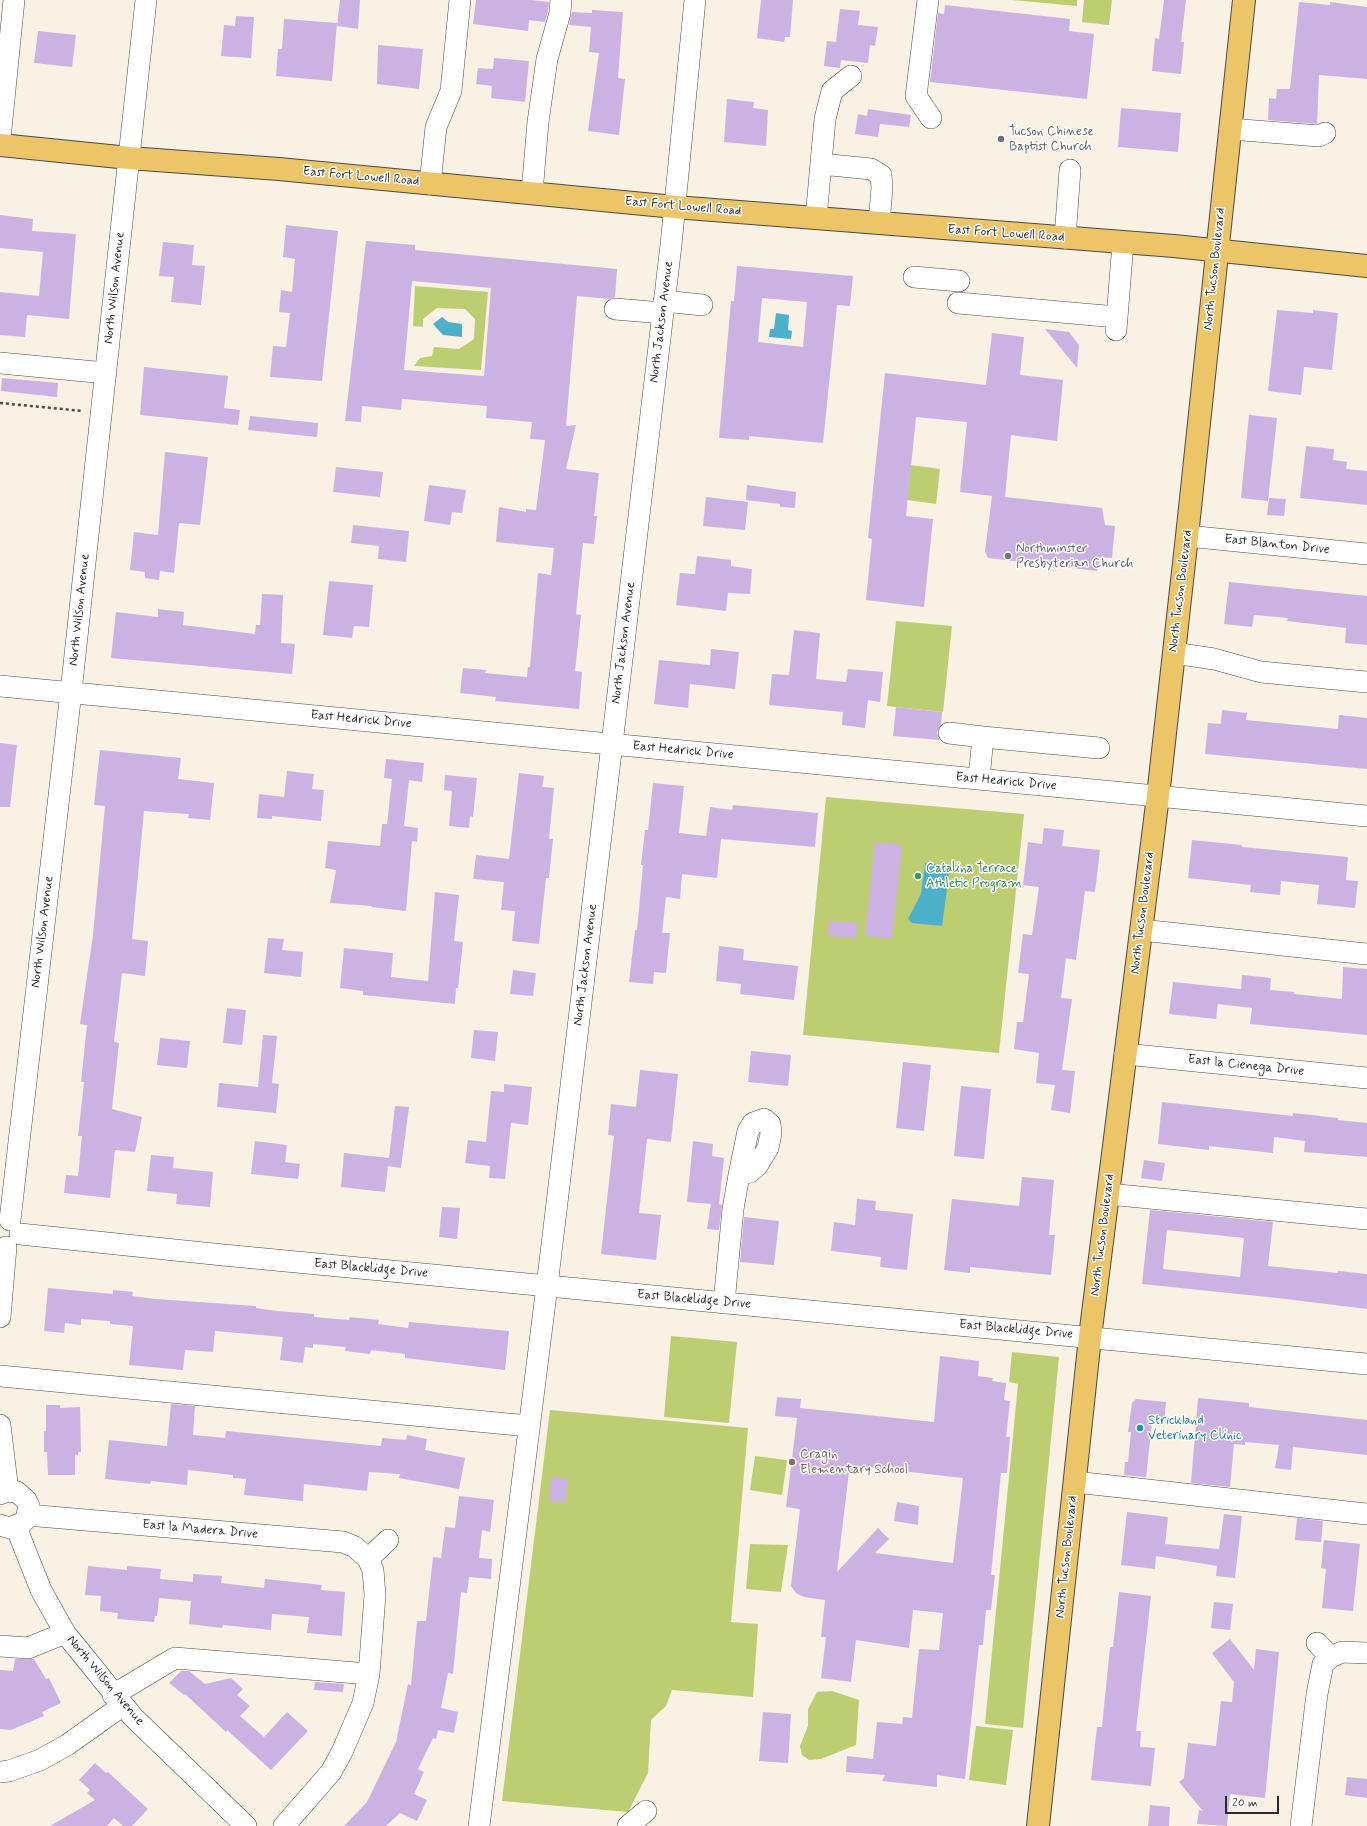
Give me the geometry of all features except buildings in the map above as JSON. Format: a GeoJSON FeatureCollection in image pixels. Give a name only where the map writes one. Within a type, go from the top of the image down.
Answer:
{"type":"FeatureCollection","features":[{"type":"Feature","properties":{"kind":"main road","name":"North Tucson Boulevard"},"geometry":{"type":"LineString","coordinates":[[1038,1826],[1090,1337],[1158,796],[1188,536],[1216,251],[1244,0]]}},
{"type":"Feature","properties":{"kind":"main road","name":"East Fort Lowell Road"},"geometry":{"type":"LineString","coordinates":[[0,145],[129,158],[229,165],[532,193],[675,208],[1174,246],[1367,266]]}},
{"type":"Feature","properties":{"kind":"street"},"geometry":{"type":"LineString","coordinates":[[0,139],[14,0]]}},
{"type":"Feature","properties":{"kind":"street","name":"North Wilson Avenue"},"geometry":{"type":"LineString","coordinates":[[0,1317],[7,1234],[71,692],[146,0]]}},
{"type":"Feature","properties":{"kind":"street"},"geometry":{"type":"LineString","coordinates":[[430,184],[436,127],[451,91],[460,0]]}},
{"type":"Feature","properties":{"kind":"street"},"geometry":{"type":"LineString","coordinates":[[532,193],[538,122],[546,58],[560,13],[561,0]]}},
{"type":"Feature","properties":{"kind":"street","name":"North Jackson Avenue"},"geometry":{"type":"LineString","coordinates":[[479,1826],[547,1286],[664,307],[695,0]]}},
{"type":"Feature","properties":{"kind":"street"},"geometry":{"type":"LineString","coordinates":[[928,0],[916,96],[931,118]]}},
{"type":"Feature","properties":{"kind":"street"},"geometry":{"type":"LineString","coordinates":[[816,218],[825,118],[832,91],[851,76]]}},
{"type":"Feature","properties":{"kind":"street"},"geometry":{"type":"LineString","coordinates":[[1230,130],[1319,136],[1325,133]]}},
{"type":"Feature","properties":{"kind":"street"},"geometry":{"type":"LineString","coordinates":[[821,164],[871,169],[881,175],[882,188],[879,224]]}},
{"type":"Feature","properties":{"kind":"street"},"geometry":{"type":"LineString","coordinates":[[1065,238],[1070,170]]}},
{"type":"Feature","properties":{"kind":"street"},"geometry":{"type":"LineString","coordinates":[[958,303],[1116,323],[1123,243]]}},
{"type":"Feature","properties":{"kind":"street"},"geometry":{"type":"LineString","coordinates":[[914,277],[959,281]]}},
{"type":"Feature","properties":{"kind":"street"},"geometry":{"type":"LineString","coordinates":[[615,309],[702,305]]}},
{"type":"Feature","properties":{"kind":"street"},"geometry":{"type":"LineString","coordinates":[[0,363],[106,373]]}},
{"type":"Feature","properties":{"kind":"street","name":"East Blanton Drive"},"geometry":{"type":"LineString","coordinates":[[1188,536],[1367,554]]}},
{"type":"Feature","properties":{"kind":"street"},"geometry":{"type":"LineString","coordinates":[[1174,653],[1214,659],[1261,672],[1367,682]]}},
{"type":"Feature","properties":{"kind":"street","name":"East Hedrick Drive"},"geometry":{"type":"LineString","coordinates":[[0,686],[1367,816]]}},
{"type":"Feature","properties":{"kind":"street"},"geometry":{"type":"LineString","coordinates":[[948,733],[1099,748]]}},
{"type":"Feature","properties":{"kind":"street"},"geometry":{"type":"LineString","coordinates":[[979,779],[983,737]]}},
{"type":"Feature","properties":{"kind":"street"},"geometry":{"type":"LineString","coordinates":[[1141,930],[1367,954]]}},
{"type":"Feature","properties":{"kind":"street","name":"East la Cienega Drive"},"geometry":{"type":"LineString","coordinates":[[1125,1054],[1367,1078]]}},
{"type":"Feature","properties":{"kind":"street"},"geometry":{"type":"LineString","coordinates":[[724,1303],[729,1249],[739,1175]]}},
{"type":"Feature","properties":{"kind":"street"},"geometry":{"type":"LineString","coordinates":[[1108,1194],[1367,1219]]}},
{"type":"Feature","properties":{"kind":"street","name":"East Blacklidge Drive"},"geometry":{"type":"LineString","coordinates":[[7,1234],[1367,1364]]}},
{"type":"Feature","properties":{"kind":"street"},"geometry":{"type":"LineString","coordinates":[[0,1376],[529,1426]]}},
{"type":"Feature","properties":{"kind":"street"},"geometry":{"type":"LineString","coordinates":[[0,1425],[4,1492]]}},
{"type":"Feature","properties":{"kind":"street"},"geometry":{"type":"LineString","coordinates":[[1075,1482],[1367,1514]]}},
{"type":"Feature","properties":{"kind":"street","name":"North Wilson Avenue"},"geometry":{"type":"LineString","coordinates":[[4,1492],[17,1492],[26,1500],[29,1506],[15,1522],[41,1590],[65,1633],[118,1701],[237,1824]]}},
{"type":"Feature","properties":{"kind":"street","name":"East la Madera Drive"},"geometry":{"type":"LineString","coordinates":[[15,1522],[336,1541],[355,1547],[368,1558]]}},
{"type":"Feature","properties":{"kind":"street"},"geometry":{"type":"LineString","coordinates":[[284,1826],[335,1766],[363,1703],[369,1674],[375,1583],[368,1558],[388,1540]]}},
{"type":"Feature","properties":{"kind":"street"},"geometry":{"type":"LineString","coordinates":[[0,1646],[28,1648],[65,1633]]}},
{"type":"Feature","properties":{"kind":"street"},"geometry":{"type":"LineString","coordinates":[[1301,1826],[1324,1650],[1367,1653]]}},
{"type":"Feature","properties":{"kind":"street"},"geometry":{"type":"LineString","coordinates":[[0,1772],[9,1771],[40,1760],[68,1745],[118,1701],[174,1658],[369,1674]]}},
{"type":"Feature","properties":{"kind":"street"},"geometry":{"type":"LineString","coordinates":[[628,1826],[646,1811]]}},
{"type":"Feature","properties":{"kind":"path"},"geometry":{"type":"LineString","coordinates":[[0,403],[102,412]]}},
{"type":"Feature","properties":{"kind":"green space"},"geometry":{"type":"Polygon","coordinates":[[[1012,0],[1077,0],[1077,6],[1012,0]]]}},
{"type":"Feature","properties":{"kind":"green space"},"geometry":{"type":"Polygon","coordinates":[[[1084,0],[1112,0],[1109,25],[1082,22],[1084,0]]]}},
{"type":"Feature","properties":{"kind":"green space"},"geometry":{"type":"Polygon","coordinates":[[[415,286],[488,292],[481,370],[414,366],[420,358],[432,356],[434,347],[459,349],[474,339],[475,319],[465,309],[437,308],[423,319],[423,327],[413,326],[415,286]]]}},
{"type":"Feature","properties":{"kind":"green space"},"geometry":{"type":"Polygon","coordinates":[[[911,465],[940,469],[936,504],[907,500],[911,465]]]}},
{"type":"Feature","properties":{"kind":"green space"},"geometry":{"type":"Polygon","coordinates":[[[896,621],[952,626],[943,712],[887,706],[896,621]]]}},
{"type":"Feature","properties":{"kind":"green space","name":"Catalina Terrace Athletic Program"},"geometry":{"type":"Polygon","coordinates":[[[826,797],[1024,814],[999,1053],[803,1035],[826,797]]]}},
{"type":"Feature","properties":{"kind":"green space"},"geometry":{"type":"Polygon","coordinates":[[[671,1336],[737,1342],[729,1423],[664,1417],[671,1336]]]}},
{"type":"Feature","properties":{"kind":"green space"},"geometry":{"type":"Polygon","coordinates":[[[1012,1352],[1059,1357],[1023,1728],[985,1724],[1018,1384],[1009,1382],[1012,1352]]]}},
{"type":"Feature","properties":{"kind":"green space"},"geometry":{"type":"Polygon","coordinates":[[[550,1410],[748,1428],[731,1622],[758,1624],[753,1697],[672,1690],[666,1706],[651,1720],[648,1773],[628,1812],[502,1801],[550,1410]]]}},
{"type":"Feature","properties":{"kind":"green space"},"geometry":{"type":"Polygon","coordinates":[[[755,1456],[787,1460],[782,1495],[750,1490],[755,1456]]]}},
{"type":"Feature","properties":{"kind":"green space"},"geometry":{"type":"Polygon","coordinates":[[[750,1544],[788,1545],[781,1592],[746,1589],[750,1544]]]}},
{"type":"Feature","properties":{"kind":"green space"},"geometry":{"type":"Polygon","coordinates":[[[832,1691],[859,1700],[856,1745],[821,1759],[809,1760],[802,1755],[800,1746],[808,1726],[808,1709],[817,1692],[832,1691]]]}},
{"type":"Feature","properties":{"kind":"green space"},"geometry":{"type":"Polygon","coordinates":[[[976,1726],[1013,1730],[1006,1785],[969,1780],[976,1726]]]}},
{"type":"Feature","properties":{"kind":"water"},"geometry":{"type":"Polygon","coordinates":[[[776,313],[789,315],[788,330],[792,331],[791,339],[769,337],[770,329],[774,329],[776,313]]]}},
{"type":"Feature","properties":{"kind":"water"},"geometry":{"type":"Polygon","coordinates":[[[442,317],[448,322],[462,324],[462,337],[443,335],[433,324],[442,317]]]}},
{"type":"Feature","properties":{"kind":"water"},"geometry":{"type":"Polygon","coordinates":[[[925,863],[950,866],[942,926],[912,923],[908,919],[921,894],[925,863]]]}},
{"type":"Feature","properties":{"kind":"place","name":"Tucson Chinese Baptist Church"},"geometry":{"type":"Point","coordinates":[1001,139]}},
{"type":"Feature","properties":{"kind":"place","name":"Northminster Presbyterian Church"},"geometry":{"type":"Point","coordinates":[1008,556]}},
{"type":"Feature","properties":{"kind":"place","name":"Catalina Terrace Athletic Program"},"geometry":{"type":"Point","coordinates":[918,876]}},
{"type":"Feature","properties":{"kind":"place","name":"Strickland Veterinary Clinic"},"geometry":{"type":"Point","coordinates":[1140,1428]}},
{"type":"Feature","properties":{"kind":"place","name":"Cragin Elementary School"},"geometry":{"type":"Point","coordinates":[792,1462]}}]}
